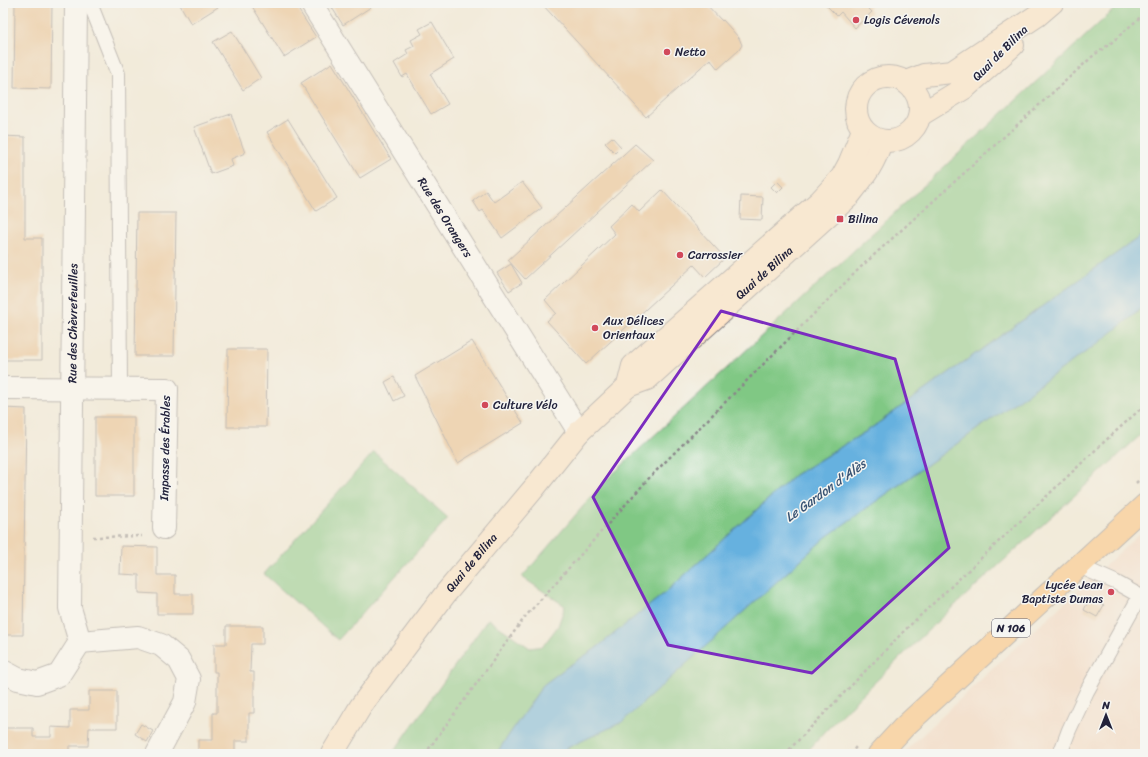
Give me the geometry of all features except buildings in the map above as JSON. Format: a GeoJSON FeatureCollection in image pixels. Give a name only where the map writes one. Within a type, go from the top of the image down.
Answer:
{"type":"FeatureCollection","features":[{"type":"Feature","properties":{"kind":"main road","name":"Quai de Bilina"},"geometry":{"type":"LineString","coordinates":[[906,82],[924,75],[952,72],[1045,9]]}},
{"type":"Feature","properties":{"kind":"main road","name":"Quai de Bilina"},"geometry":{"type":"LineString","coordinates":[[920,115],[966,87],[1011,46],[1045,9]]}},
{"type":"Feature","properties":{"kind":"main road"},"geometry":{"type":"LineString","coordinates":[[890,76],[899,78],[912,86],[918,95],[921,105],[920,115],[917,125],[910,133],[902,138],[888,141],[872,135],[858,121],[856,110],[857,100],[861,90],[869,82],[890,76]]}},
{"type":"Feature","properties":{"kind":"main road","name":"Quai de Bilina"},"geometry":{"type":"LineString","coordinates":[[332,754],[360,706],[446,593],[579,432],[628,386],[633,366],[820,201],[842,177],[849,164],[872,135]]}},
{"type":"Feature","properties":{"kind":"main road","name":"N 106"},"geometry":{"type":"LineString","coordinates":[[880,754],[904,727],[1145,504]]}},
{"type":"Feature","properties":{"kind":"street","name":"Rue des Chèvrefeuilles"},"geometry":{"type":"LineString","coordinates":[[76,3],[70,608],[80,642]]}},
{"type":"Feature","properties":{"kind":"street","name":"Rue des Orangers"},"geometry":{"type":"LineString","coordinates":[[311,3],[579,432]]}},
{"type":"Feature","properties":{"kind":"street","name":"Impasse des Érables"},"geometry":{"type":"LineString","coordinates":[[3,388],[167,389],[164,528]]}},
{"type":"Feature","properties":{"kind":"street"},"geometry":{"type":"LineString","coordinates":[[3,671],[18,679],[37,683],[59,675],[80,642],[138,637],[161,645],[179,660],[189,678],[185,702],[157,754]]}},
{"type":"Feature","properties":{"kind":"lane"},"geometry":{"type":"LineString","coordinates":[[90,3],[118,74],[120,388]]}},
{"type":"Feature","properties":{"kind":"lane"},"geometry":{"type":"LineString","coordinates":[[1060,754],[1087,691],[1143,594],[1078,566]]}},
{"type":"Feature","properties":{"kind":"path"},"geometry":{"type":"LineString","coordinates":[[425,754],[524,616],[651,476],[863,265],[1094,55],[1111,43],[1145,13]]}},
{"type":"Feature","properties":{"kind":"path"},"geometry":{"type":"LineString","coordinates":[[785,754],[905,630],[1145,405]]}},
{"type":"Feature","properties":{"kind":"path"},"geometry":{"type":"LineString","coordinates":[[70,538],[146,536],[164,528]]}},
{"type":"Feature","properties":{"kind":"highlighted area"},"geometry":{"type":"Polygon","coordinates":[[[721,311],[895,359],[949,548],[812,673],[668,645],[593,497],[721,311]]]}},
{"type":"Feature","properties":{"kind":"shaded area","name":"Lycée Jean Baptiste Dumas"},"geometry":{"type":"Polygon","coordinates":[[[1145,529],[1145,754],[902,754],[1007,655],[1145,529]]]}},
{"type":"Feature","properties":{"kind":"green space"},"geometry":{"type":"Polygon","coordinates":[[[1121,3],[1145,3],[1145,233],[870,429],[795,475],[666,592],[595,649],[543,685],[496,754],[392,754],[488,619],[530,648],[543,646],[558,626],[565,606],[522,577],[604,482],[1121,3]]]}},
{"type":"Feature","properties":{"kind":"green space"},"geometry":{"type":"Polygon","coordinates":[[[1145,306],[1145,431],[940,619],[833,723],[805,754],[562,754],[567,748],[622,721],[826,537],[1101,341],[1145,306]]]}},
{"type":"Feature","properties":{"kind":"green space"},"geometry":{"type":"Polygon","coordinates":[[[374,452],[448,518],[338,640],[264,574],[374,452]]]}},
{"type":"Feature","properties":{"kind":"water","name":"Le Gardon d'Alès"},"geometry":{"type":"Polygon","coordinates":[[[1145,233],[1145,306],[1101,341],[826,537],[622,722],[567,748],[562,754],[496,754],[543,685],[595,649],[666,592],[795,475],[870,429],[1145,233]]]}},
{"type":"Feature","properties":{"kind":"place","name":"Logis Cévenols"},"geometry":{"type":"Point","coordinates":[856,20]}},
{"type":"Feature","properties":{"kind":"place","name":"Netto"},"geometry":{"type":"Point","coordinates":[667,52]}},
{"type":"Feature","properties":{"kind":"place","name":"Bilina"},"geometry":{"type":"Point","coordinates":[840,219]}},
{"type":"Feature","properties":{"kind":"place","name":"Carrossier"},"geometry":{"type":"Point","coordinates":[680,255]}},
{"type":"Feature","properties":{"kind":"place","name":"Aux Délices Orientaux"},"geometry":{"type":"Point","coordinates":[595,328]}},
{"type":"Feature","properties":{"kind":"place","name":"Culture Vélo"},"geometry":{"type":"Point","coordinates":[485,405]}},
{"type":"Feature","properties":{"kind":"place","name":"Lycée Jean Baptiste Dumas"},"geometry":{"type":"Point","coordinates":[1111,592]}}]}
